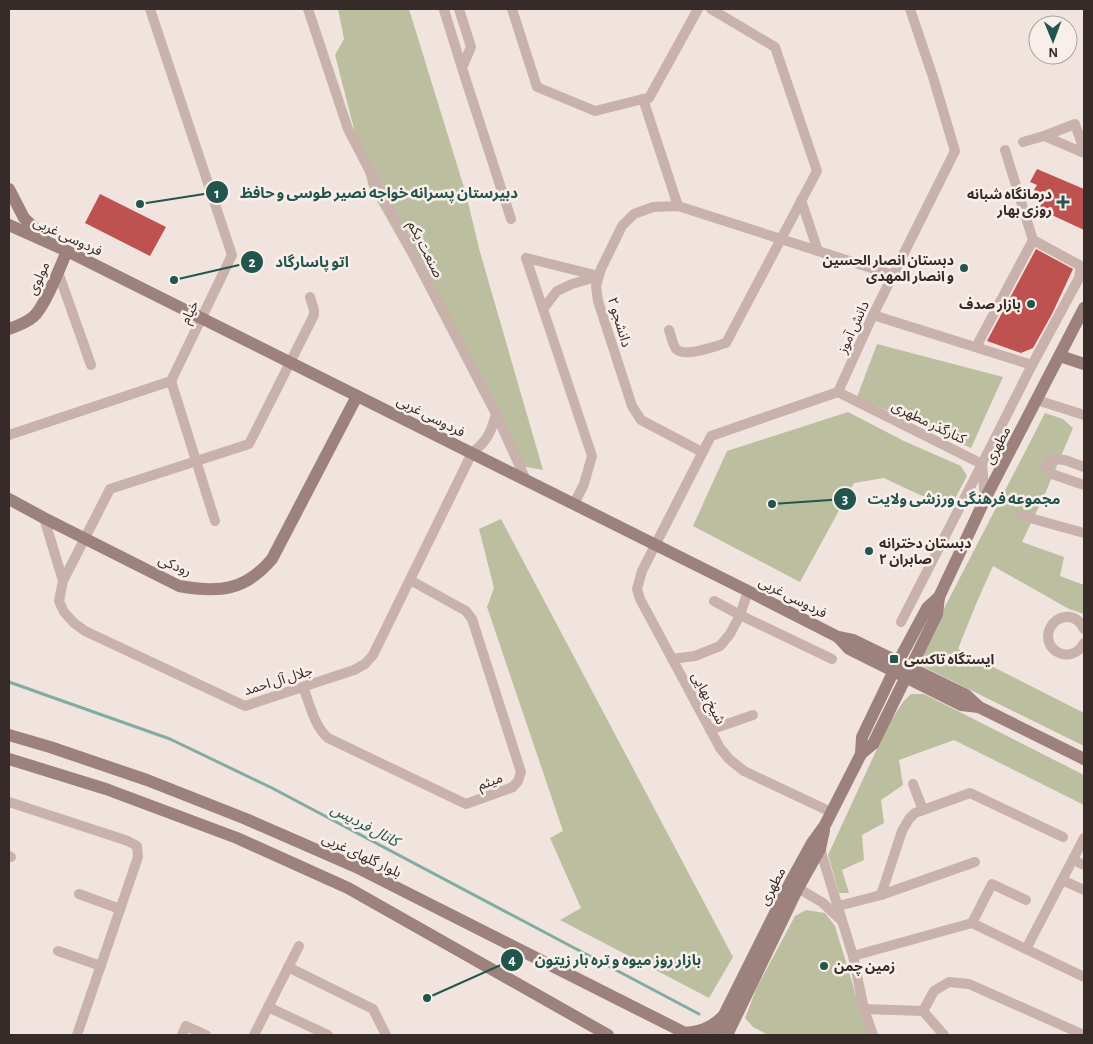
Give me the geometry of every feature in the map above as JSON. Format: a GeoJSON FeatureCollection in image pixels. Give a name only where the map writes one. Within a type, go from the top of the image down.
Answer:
{"type":"FeatureCollection","features":[{"type":"Feature","properties":{"kind":"main road"},"geometry":{"type":"LineString","coordinates":[[9,189],[24,218],[52,243]]}},
{"type":"Feature","properties":{"kind":"main road","name":"فردوسی غربی"},"geometry":{"type":"LineString","coordinates":[[9,225],[52,243],[838,637],[853,640],[902,670],[966,695],[979,706],[1084,759]]}},
{"type":"Feature","properties":{"kind":"main road","name":"مولوی"},"geometry":{"type":"LineString","coordinates":[[9,329],[35,317],[44,302],[67,251]]}},
{"type":"Feature","properties":{"kind":"main road","name":"مطهری"},"geometry":{"type":"LineString","coordinates":[[714,1035],[816,846],[861,754],[862,737],[902,670],[927,608],[939,597],[985,499],[1084,308]]}},
{"type":"Feature","properties":{"kind":"main road"},"geometry":{"type":"LineString","coordinates":[[1060,356],[1084,364]]}},
{"type":"Feature","properties":{"kind":"main road","name":"رودکی"},"geometry":{"type":"LineString","coordinates":[[10,503],[85,538],[179,586],[217,590],[236,586],[251,579],[272,559],[356,396]]}},
{"type":"Feature","properties":{"kind":"main road","name":"بلوار گلهای غربی"},"geometry":{"type":"LineString","coordinates":[[9,735],[148,780],[246,819],[356,867],[686,1034]]}},
{"type":"Feature","properties":{"kind":"main road"},"geometry":{"type":"LineString","coordinates":[[9,759],[106,788],[237,838],[348,888],[608,1035]]}},
{"type":"Feature","properties":{"kind":"main road"},"geometry":{"type":"LineString","coordinates":[[727,1035],[794,886]]}},
{"type":"Feature","properties":{"kind":"main road"},"geometry":{"type":"LineString","coordinates":[[686,1034],[705,1030],[723,1016]]}},
{"type":"Feature","properties":{"kind":"street","name":"خیام"},"geometry":{"type":"LineString","coordinates":[[150,9],[232,256],[171,381]]}},
{"type":"Feature","properties":{"kind":"street","name":"صنعت یکم"},"geometry":{"type":"LineString","coordinates":[[308,9],[348,129],[496,414],[526,480]]}},
{"type":"Feature","properties":{"kind":"street"},"geometry":{"type":"LineString","coordinates":[[445,9],[511,219]]}},
{"type":"Feature","properties":{"kind":"street"},"geometry":{"type":"LineString","coordinates":[[458,9],[471,47],[462,68]]}},
{"type":"Feature","properties":{"kind":"street"},"geometry":{"type":"LineString","coordinates":[[512,9],[537,87],[595,110],[649,98],[698,9]]}},
{"type":"Feature","properties":{"kind":"street"},"geometry":{"type":"LineString","coordinates":[[669,330],[676,348],[682,352],[690,353],[726,343],[817,170],[775,47],[711,9]]}},
{"type":"Feature","properties":{"kind":"street","name":"دانش آموز"},"geometry":{"type":"LineString","coordinates":[[838,392],[873,315],[955,151],[910,9]]}},
{"type":"Feature","properties":{"kind":"street"},"geometry":{"type":"LineString","coordinates":[[643,99],[678,206]]}},
{"type":"Feature","properties":{"kind":"street"},"geometry":{"type":"LineString","coordinates":[[1023,142],[1075,124],[1084,152]]}},
{"type":"Feature","properties":{"kind":"street"},"geometry":{"type":"LineString","coordinates":[[1044,136],[1084,152]]}},
{"type":"Feature","properties":{"kind":"street"},"geometry":{"type":"LineString","coordinates":[[976,347],[1032,240],[1005,150]]}},
{"type":"Feature","properties":{"kind":"street"},"geometry":{"type":"LineString","coordinates":[[801,200],[818,251]]}},
{"type":"Feature","properties":{"kind":"street","name":"دانشجو ۲"},"geometry":{"type":"LineString","coordinates":[[702,452],[641,420],[632,406],[598,301],[596,286],[601,268],[622,226],[634,214],[653,207],[678,206],[893,275]]}},
{"type":"Feature","properties":{"kind":"street"},"geometry":{"type":"LineString","coordinates":[[901,622],[1032,365],[1079,278],[1081,266],[1032,240]]}},
{"type":"Feature","properties":{"kind":"street"},"geometry":{"type":"LineString","coordinates":[[574,504],[584,484],[592,456],[526,258],[598,276]]}},
{"type":"Feature","properties":{"kind":"street"},"geometry":{"type":"LineString","coordinates":[[58,272],[91,366]]}},
{"type":"Feature","properties":{"kind":"street"},"geometry":{"type":"LineString","coordinates":[[543,309],[557,291],[598,276]]}},
{"type":"Feature","properties":{"kind":"street","name":"جلال آل احمد"},"geometry":{"type":"LineString","coordinates":[[310,298],[314,315],[249,444],[110,489],[63,581],[60,601],[64,612],[74,623],[85,631],[245,706],[354,670],[365,664],[374,655],[472,453]]}},
{"type":"Feature","properties":{"kind":"street"},"geometry":{"type":"LineString","coordinates":[[873,315],[1032,365]]}},
{"type":"Feature","properties":{"kind":"street"},"geometry":{"type":"LineString","coordinates":[[9,434],[171,381],[215,521]]}},
{"type":"Feature","properties":{"kind":"street"},"geometry":{"type":"LineString","coordinates":[[655,544],[711,436],[838,392]]}},
{"type":"Feature","properties":{"kind":"street","name":"کنارگذر مطهری"},"geometry":{"type":"LineString","coordinates":[[838,392],[982,464]]}},
{"type":"Feature","properties":{"kind":"street"},"geometry":{"type":"LineString","coordinates":[[1037,400],[1084,415]]}},
{"type":"Feature","properties":{"kind":"street"},"geometry":{"type":"LineString","coordinates":[[472,453],[482,445],[491,430],[496,414]]}},
{"type":"Feature","properties":{"kind":"street"},"geometry":{"type":"LineString","coordinates":[[1084,467],[1065,460],[1052,459],[1046,465],[1052,474],[1084,485]]}},
{"type":"Feature","properties":{"kind":"street"},"geometry":{"type":"LineString","coordinates":[[982,464],[985,499]]}},
{"type":"Feature","properties":{"kind":"street"},"geometry":{"type":"LineString","coordinates":[[1019,515],[1084,533]]}},
{"type":"Feature","properties":{"kind":"street"},"geometry":{"type":"LineString","coordinates":[[44,518],[63,581]]}},
{"type":"Feature","properties":{"kind":"street","name":"شیخ بهایی"},"geometry":{"type":"LineString","coordinates":[[655,544],[642,571],[637,589],[640,599],[720,748],[729,760],[744,771],[831,812]]}},
{"type":"Feature","properties":{"kind":"street","name":"میثم"},"geometry":{"type":"LineString","coordinates":[[303,687],[317,724],[328,738],[466,804],[513,788],[521,772],[472,619],[466,612],[410,580]]}},
{"type":"Feature","properties":{"kind":"street"},"geometry":{"type":"LineString","coordinates":[[672,659],[695,656],[720,646],[730,634],[740,615],[748,591]]}},
{"type":"Feature","properties":{"kind":"street"},"geometry":{"type":"LineString","coordinates":[[714,602],[832,659]]}},
{"type":"Feature","properties":{"kind":"street"},"geometry":{"type":"LineString","coordinates":[[1084,629],[1082,624],[1076,620],[1070,617],[1063,617],[1052,624],[1048,638],[1053,649],[1058,653],[1069,655],[1079,650],[1084,643]]}},
{"type":"Feature","properties":{"kind":"street"},"geometry":{"type":"LineString","coordinates":[[710,730],[753,715]]}},
{"type":"Feature","properties":{"kind":"street"},"geometry":{"type":"LineString","coordinates":[[913,784],[923,810]]}},
{"type":"Feature","properties":{"kind":"street"},"geometry":{"type":"LineString","coordinates":[[881,894],[902,831],[915,813],[970,793],[1063,837]]}},
{"type":"Feature","properties":{"kind":"street"},"geometry":{"type":"LineString","coordinates":[[9,802],[128,840],[137,846],[138,857],[77,1035]]}},
{"type":"Feature","properties":{"kind":"street"},"geometry":{"type":"LineString","coordinates":[[1026,949],[1084,838]]}},
{"type":"Feature","properties":{"kind":"street"},"geometry":{"type":"LineString","coordinates":[[816,846],[838,906],[853,956],[872,1035]]}},
{"type":"Feature","properties":{"kind":"street"},"geometry":{"type":"LineString","coordinates":[[1073,860],[1084,865]]}},
{"type":"Feature","properties":{"kind":"street"},"geometry":{"type":"LineString","coordinates":[[838,906],[881,894],[975,862]]}},
{"type":"Feature","properties":{"kind":"street"},"geometry":{"type":"LineString","coordinates":[[1062,880],[1084,890]]}},
{"type":"Feature","properties":{"kind":"street"},"geometry":{"type":"LineString","coordinates":[[972,923],[992,884],[1026,900]]}},
{"type":"Feature","properties":{"kind":"street"},"geometry":{"type":"LineString","coordinates":[[794,886],[823,903],[842,921]]}},
{"type":"Feature","properties":{"kind":"street"},"geometry":{"type":"LineString","coordinates":[[78,894],[120,909]]}},
{"type":"Feature","properties":{"kind":"street"},"geometry":{"type":"LineString","coordinates":[[853,956],[972,923],[1084,977]]}},
{"type":"Feature","properties":{"kind":"street"},"geometry":{"type":"LineString","coordinates":[[254,1035],[300,946]]}},
{"type":"Feature","properties":{"kind":"street"},"geometry":{"type":"LineString","coordinates":[[58,951],[100,966]]}},
{"type":"Feature","properties":{"kind":"street"},"geometry":{"type":"LineString","coordinates":[[288,968],[374,1009],[386,1035]]}},
{"type":"Feature","properties":{"kind":"street"},"geometry":{"type":"LineString","coordinates":[[923,1011],[934,991],[949,982],[969,984],[1084,1035]]}},
{"type":"Feature","properties":{"kind":"street"},"geometry":{"type":"LineString","coordinates":[[268,1006],[328,1035]]}},
{"type":"Feature","properties":{"kind":"street"},"geometry":{"type":"LineString","coordinates":[[864,1008],[923,1011],[944,1035]]}},
{"type":"Feature","properties":{"kind":"street"},"geometry":{"type":"LineString","coordinates":[[182,1035],[186,1026],[206,1035]]}},
{"type":"Feature","properties":{"kind":"green space"},"geometry":{"type":"Polygon","coordinates":[[[338,9],[409,9],[466,194],[480,252],[543,470],[521,466],[431,296],[369,187],[335,55],[344,39],[338,9]]]}},
{"type":"Feature","properties":{"kind":"green space"},"geometry":{"type":"Polygon","coordinates":[[[877,344],[1003,377],[971,448],[857,397],[877,344]]]}},
{"type":"Feature","properties":{"kind":"green space"},"geometry":{"type":"Polygon","coordinates":[[[848,412],[904,441],[961,466],[967,476],[950,508],[884,478],[854,483],[800,582],[693,526],[727,451],[848,412]]]}},
{"type":"Feature","properties":{"kind":"green space"},"geometry":{"type":"Polygon","coordinates":[[[1045,413],[1063,419],[1073,428],[1022,542],[1064,557],[1060,576],[1084,585],[1084,614],[1069,609],[993,566],[958,649],[1084,713],[1084,746],[922,666],[921,653],[1045,413]]]}},
{"type":"Feature","properties":{"kind":"green space"},"geometry":{"type":"Polygon","coordinates":[[[501,519],[733,957],[709,998],[560,920],[581,908],[550,838],[563,831],[487,607],[494,588],[479,529],[501,519]]]}},
{"type":"Feature","properties":{"kind":"green space"},"geometry":{"type":"Polygon","coordinates":[[[911,694],[924,694],[1084,775],[1084,805],[954,740],[899,760],[903,785],[881,800],[884,823],[862,835],[864,860],[842,870],[849,893],[839,893],[828,855],[888,725],[903,702],[911,694]]]}},
{"type":"Feature","properties":{"kind":"green space"},"geometry":{"type":"Polygon","coordinates":[[[806,910],[825,913],[835,926],[868,1035],[768,1035],[753,1027],[745,1018],[757,987],[795,916],[806,910]]]}},
{"type":"Feature","properties":{"kind":"building","name":"درمانگاه شبانه روزی بهار"},"geometry":{"type":"Polygon","coordinates":[[[1037,169],[1084,189],[1084,230],[1039,209],[1045,196],[1034,190],[1037,185],[1030,182],[1037,169]]]}},
{"type":"Feature","properties":{"kind":"building"},"geometry":{"type":"Polygon","coordinates":[[[100,194],[166,227],[150,256],[85,223],[100,194]]]}},
{"type":"Feature","properties":{"kind":"building","name":"بازار صدف"},"geometry":{"type":"Polygon","coordinates":[[[1036,249],[1073,269],[1052,314],[1033,348],[1021,353],[987,341],[1036,249]]]}},
{"type":"Feature","properties":{"kind":"waterway","name":"کانال فردیس"},"geometry":{"type":"LineString","coordinates":[[9,682],[170,739],[272,788],[699,1014]]}},
{"type":"Feature","properties":{"kind":"place","name":"درمانگاه شبانه روزی بهار"},"geometry":{"type":"Point","coordinates":[1063,202]}},
{"type":"Feature","properties":{"kind":"place","name":"دبیرستان پسرانه خواجه نصیر طوسی و حافظ"},"geometry":{"type":"Point","coordinates":[140,204]}},
{"type":"Feature","properties":{"kind":"place","name":"دبستان انصار الحسین و انصار المهدی"},"geometry":{"type":"Point","coordinates":[964,268]}},
{"type":"Feature","properties":{"kind":"place","name":"اتو پاسارگاد"},"geometry":{"type":"Point","coordinates":[174,280]}},
{"type":"Feature","properties":{"kind":"place","name":"بازار صدف"},"geometry":{"type":"Point","coordinates":[1031,304]}},
{"type":"Feature","properties":{"kind":"place","name":"مجموعه فرهنگی ورزشی ولایت"},"geometry":{"type":"Point","coordinates":[772,504]}},
{"type":"Feature","properties":{"kind":"place","name":"دبستان دخترانه صابران ۲"},"geometry":{"type":"Point","coordinates":[869,551]}},
{"type":"Feature","properties":{"kind":"place","name":"ایستگاه تاکسی"},"geometry":{"type":"Point","coordinates":[894,659]}},
{"type":"Feature","properties":{"kind":"place","name":"زمین چمن"},"geometry":{"type":"Point","coordinates":[824,966]}},
{"type":"Feature","properties":{"kind":"place","name":"بازار روز میوه و تره بار زیتون"},"geometry":{"type":"Point","coordinates":[427,998]}}]}
